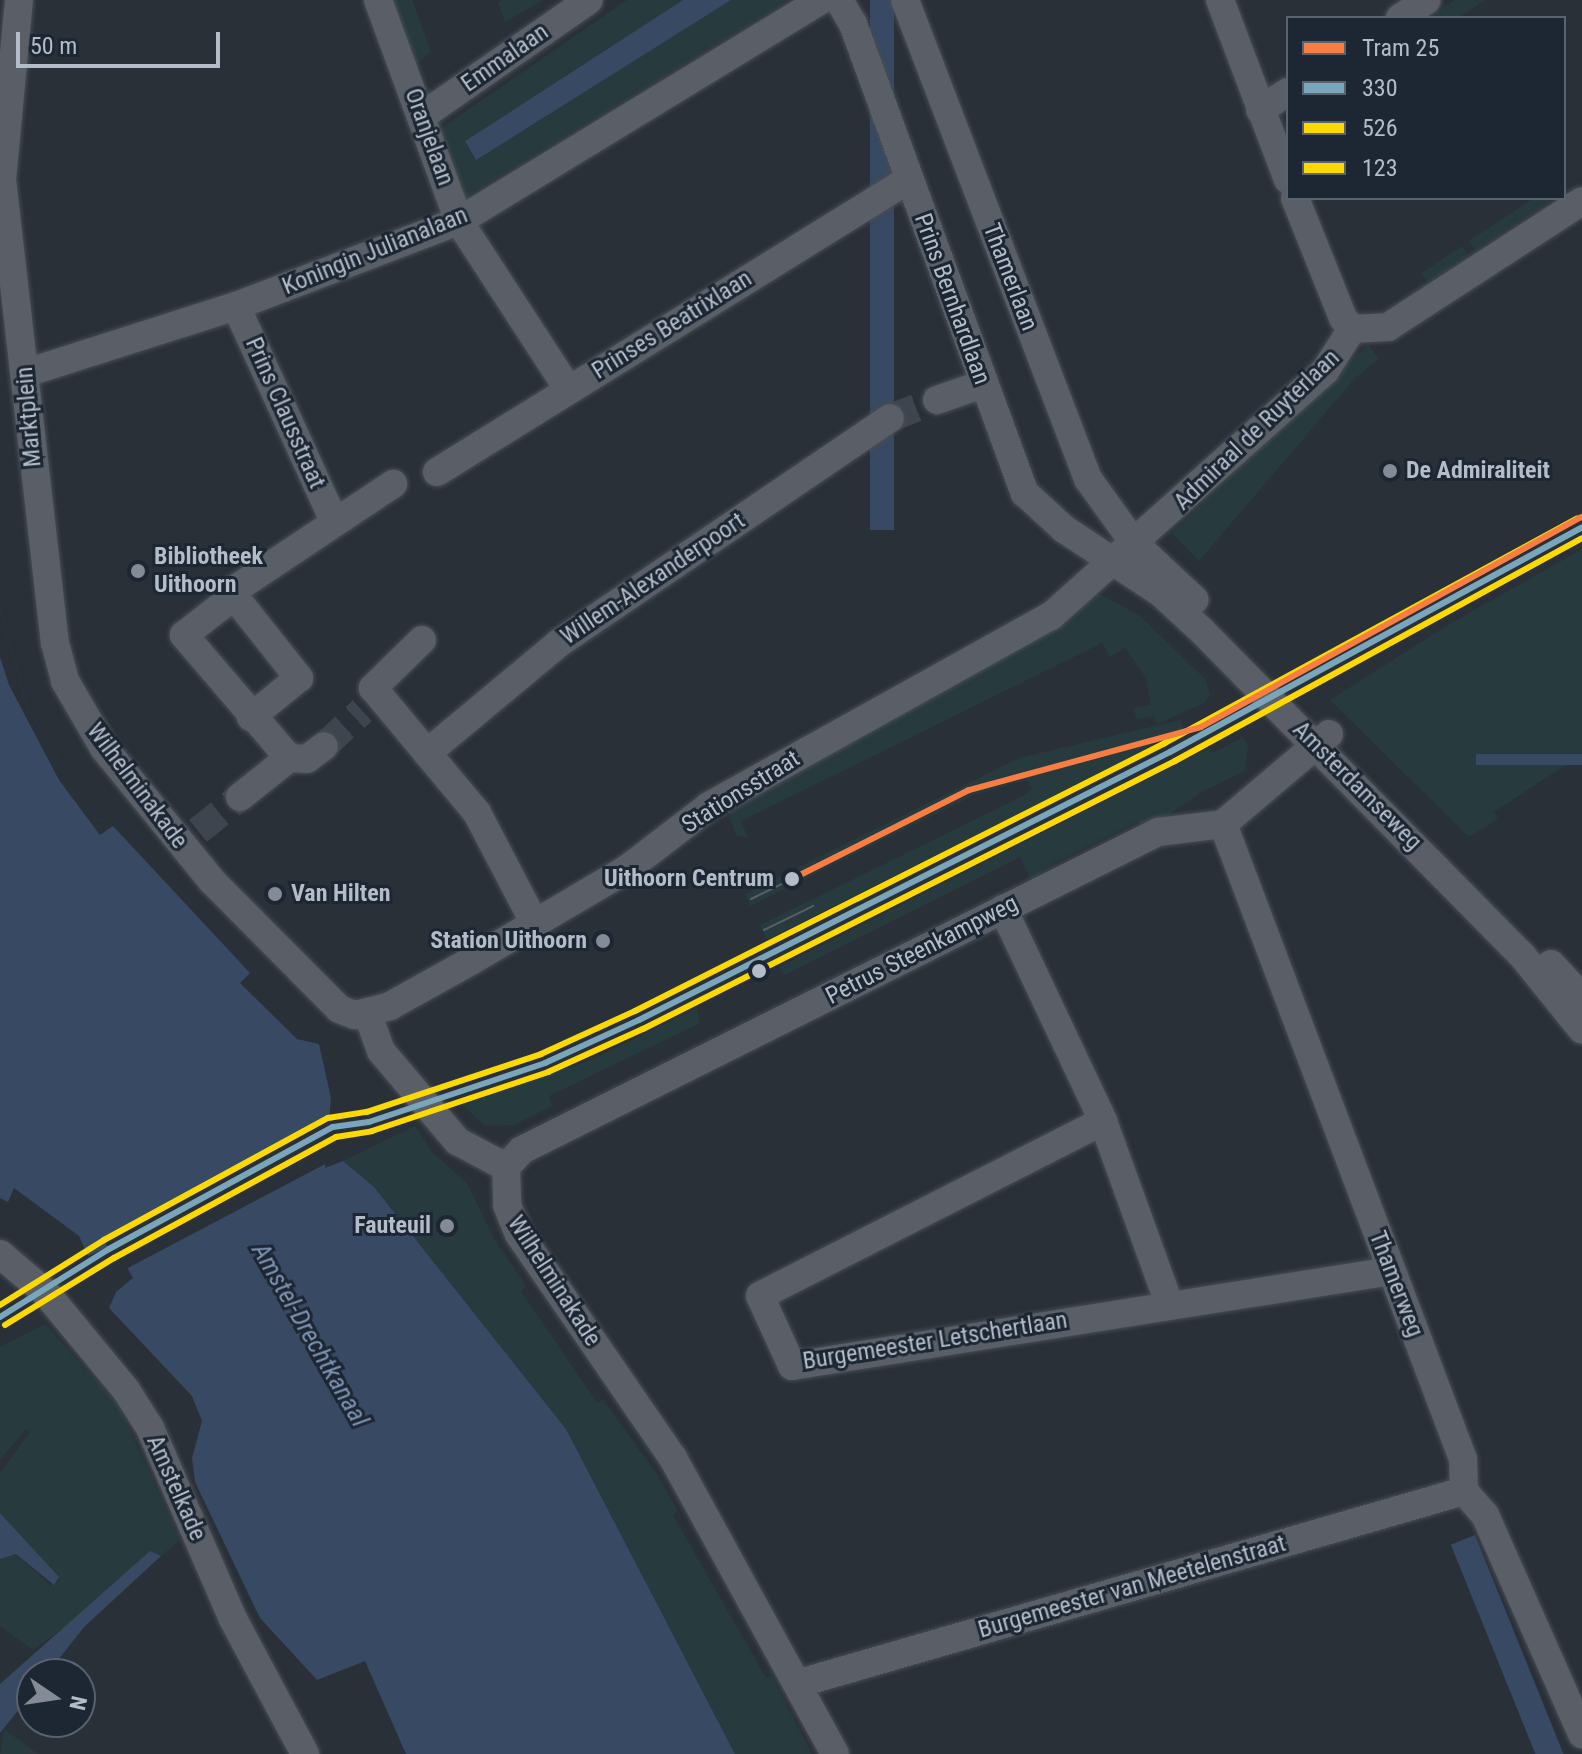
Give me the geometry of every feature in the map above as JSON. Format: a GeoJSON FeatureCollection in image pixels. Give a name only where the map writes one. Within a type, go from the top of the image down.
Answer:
{"type":"FeatureCollection","features":[{"type":"Feature","properties":{"kind":"street","name":"Marktplein"},"geometry":{"type":"LineString","coordinates":[[19,0],[2,179],[55,643]]}},
{"type":"Feature","properties":{"kind":"street","name":"Oranjelaan"},"geometry":{"type":"LineString","coordinates":[[378,0],[459,221],[568,389]]}},
{"type":"Feature","properties":{"kind":"street","name":"Emmalaan"},"geometry":{"type":"LineString","coordinates":[[422,116],[589,0]]}},
{"type":"Feature","properties":{"kind":"street","name":"Koningin Julianalaan"},"geometry":{"type":"LineString","coordinates":[[26,373],[236,306],[459,221],[821,0]]}},
{"type":"Feature","properties":{"kind":"street","name":"Prins Bernhardlaan"},"geometry":{"type":"LineString","coordinates":[[839,0],[853,24],[1025,493],[1111,563]]}},
{"type":"Feature","properties":{"kind":"street","name":"Thamerlaan"},"geometry":{"type":"LineString","coordinates":[[905,0],[1074,448],[1101,502],[1134,543]]}},
{"type":"Feature","properties":{"kind":"street"},"geometry":{"type":"LineString","coordinates":[[1220,0],[1286,175]]}},
{"type":"Feature","properties":{"kind":"street"},"geometry":{"type":"LineString","coordinates":[[1403,16],[1427,0]]}},
{"type":"Feature","properties":{"kind":"street"},"geometry":{"type":"LineString","coordinates":[[1260,110],[1286,93]]}},
{"type":"Feature","properties":{"kind":"street","name":"Prinses Beatrixlaan"},"geometry":{"type":"LineString","coordinates":[[437,472],[908,180]]}},
{"type":"Feature","properties":{"kind":"street"},"geometry":{"type":"LineString","coordinates":[[1296,200],[1339,310],[1352,329]]}},
{"type":"Feature","properties":{"kind":"street","name":"Admiraal de Ruyterlaan"},"geometry":{"type":"LineString","coordinates":[[1111,563],[1325,371],[1352,329],[1388,327],[1582,201]]}},
{"type":"Feature","properties":{"kind":"street","name":"Prins Clausstraat"},"geometry":{"type":"LineString","coordinates":[[236,306],[334,521]]}},
{"type":"Feature","properties":{"kind":"street"},"geometry":{"type":"LineString","coordinates":[[937,400],[983,384]]}},
{"type":"Feature","properties":{"kind":"street","name":"Willem-Alexanderpoort"},"geometry":{"type":"LineString","coordinates":[[427,753],[559,643],[890,418]]}},
{"type":"Feature","properties":{"kind":"street"},"geometry":{"type":"LineString","coordinates":[[251,717],[299,678],[231,592],[393,484]]}},
{"type":"Feature","properties":{"kind":"street","name":"Amsterdamseweg"},"geometry":{"type":"LineString","coordinates":[[1134,543],[1323,739],[1582,997]]}},
{"type":"Feature","properties":{"kind":"street","name":"Amsterdamseweg"},"geometry":{"type":"LineString","coordinates":[[1111,563],[1161,593],[1323,739],[1521,954],[1582,1030]]}},
{"type":"Feature","properties":{"kind":"street","name":"Stationsstraat"},"geometry":{"type":"LineString","coordinates":[[368,1015],[535,924],[627,869],[709,806],[1051,616],[1111,563]]}},
{"type":"Feature","properties":{"kind":"street"},"geometry":{"type":"LineString","coordinates":[[234,596],[184,635],[289,758]]}},
{"type":"Feature","properties":{"kind":"street"},"geometry":{"type":"LineString","coordinates":[[422,640],[373,688],[370,704],[427,753],[477,813],[535,924]]}},
{"type":"Feature","properties":{"kind":"street","name":"Wilhelminakade"},"geometry":{"type":"LineString","coordinates":[[55,643],[75,702],[339,1009],[368,1015]]}},
{"type":"Feature","properties":{"kind":"street"},"geometry":{"type":"LineString","coordinates":[[1223,824],[1323,739]]}},
{"type":"Feature","properties":{"kind":"street"},"geometry":{"type":"LineString","coordinates":[[240,797],[289,758],[307,759],[324,746]]}},
{"type":"Feature","properties":{"kind":"street","name":"Petrus Steenkampweg"},"geometry":{"type":"LineString","coordinates":[[506,1167],[522,1150],[1158,832],[1223,824]]}},
{"type":"Feature","properties":{"kind":"street","name":"Thamerweg"},"geometry":{"type":"LineString","coordinates":[[1223,824],[1463,1459],[1464,1491]]}},
{"type":"Feature","properties":{"kind":"street"},"geometry":{"type":"LineString","coordinates":[[1003,909],[1103,1121],[1169,1303]]}},
{"type":"Feature","properties":{"kind":"street"},"geometry":{"type":"LineString","coordinates":[[368,1015],[381,1051],[457,1141],[506,1167]]}},
{"type":"Feature","properties":{"kind":"street","name":"Burgemeester Letschertlaan"},"geometry":{"type":"LineString","coordinates":[[1103,1121],[760,1296],[792,1366],[1169,1303],[1391,1271]]}},
{"type":"Feature","properties":{"kind":"street","name":"Wilhelminakade"},"geometry":{"type":"LineString","coordinates":[[506,1167],[507,1205],[519,1234],[673,1458],[800,1683],[835,1754]]}},
{"type":"Feature","properties":{"kind":"street","name":"Amstelkade"},"geometry":{"type":"LineString","coordinates":[[0,1254],[46,1293],[126,1390],[150,1428],[233,1619],[305,1754]]}},
{"type":"Feature","properties":{"kind":"street"},"geometry":{"type":"LineString","coordinates":[[1464,1491],[1485,1515],[1582,1734]]}},
{"type":"Feature","properties":{"kind":"street","name":"Burgemeester van Meetelenstraat"},"geometry":{"type":"LineString","coordinates":[[800,1683],[1464,1491]]}},
{"type":"Feature","properties":{"kind":"green space"},"geometry":{"type":"Polygon","coordinates":[[[391,0],[412,0],[431,51],[415,66],[391,0]]]}},
{"type":"Feature","properties":{"kind":"green space"},"geometry":{"type":"Polygon","coordinates":[[[543,0],[505,22],[498,2],[543,0]]]}},
{"type":"Feature","properties":{"kind":"green space"},"geometry":{"type":"Polygon","coordinates":[[[627,0],[683,0],[466,140],[476,159],[731,0],[789,0],[462,199],[437,131],[627,0]]]}},
{"type":"Feature","properties":{"kind":"green space"},"geometry":{"type":"Polygon","coordinates":[[[1455,0],[1485,0],[1461,16],[1430,16],[1455,0]]]}},
{"type":"Feature","properties":{"kind":"green space"},"geometry":{"type":"Polygon","coordinates":[[[1531,200],[1552,200],[1475,250],[1469,241],[1531,200]]]}},
{"type":"Feature","properties":{"kind":"green space"},"geometry":{"type":"Polygon","coordinates":[[[1462,246],[1468,255],[1428,283],[1421,273],[1462,246]]]}},
{"type":"Feature","properties":{"kind":"green space"},"geometry":{"type":"Polygon","coordinates":[[[1368,344],[1379,359],[1355,378],[1199,561],[1172,533],[1368,344]]]}},
{"type":"Feature","properties":{"kind":"green space"},"geometry":{"type":"Polygon","coordinates":[[[1582,549],[1582,754],[1494,812],[1498,819],[1469,837],[1330,700],[1448,625],[1582,549]]]}},
{"type":"Feature","properties":{"kind":"green space"},"geometry":{"type":"Polygon","coordinates":[[[1098,593],[1139,615],[1206,680],[1210,696],[1204,703],[1157,724],[1154,716],[1136,719],[1134,708],[1151,705],[1146,678],[1125,648],[1110,657],[1102,643],[741,821],[748,837],[737,836],[729,817],[732,808],[1098,593]]]}},
{"type":"Feature","properties":{"kind":"green space"},"geometry":{"type":"Polygon","coordinates":[[[1180,720],[1184,728],[1130,757],[767,940],[760,925],[1032,789],[1027,780],[974,795],[750,906],[745,894],[1019,758],[1180,720]]]}},
{"type":"Feature","properties":{"kind":"green space"},"geometry":{"type":"Polygon","coordinates":[[[1243,737],[1248,745],[1245,771],[1201,792],[1152,827],[1137,822],[1042,869],[1034,886],[1020,857],[784,975],[779,967],[1209,748],[1213,753],[1243,737]]]}},
{"type":"Feature","properties":{"kind":"green space"},"geometry":{"type":"Polygon","coordinates":[[[697,1008],[700,1023],[549,1096],[552,1106],[514,1125],[485,1126],[462,1105],[591,1060],[697,1008]]]}},
{"type":"Feature","properties":{"kind":"green space"},"geometry":{"type":"Polygon","coordinates":[[[415,1126],[432,1152],[467,1183],[494,1239],[526,1286],[521,1291],[597,1403],[603,1400],[657,1474],[678,1511],[673,1515],[766,1678],[772,1676],[812,1754],[735,1754],[566,1429],[374,1187],[343,1161],[415,1126]]]}},
{"type":"Feature","properties":{"kind":"green space"},"geometry":{"type":"Polygon","coordinates":[[[45,1324],[119,1406],[180,1540],[161,1556],[149,1552],[77,1618],[33,1650],[0,1626],[0,1559],[16,1554],[50,1585],[60,1580],[0,1513],[0,1473],[30,1432],[26,1429],[0,1460],[0,1347],[45,1324]]]}},
{"type":"Feature","properties":{"kind":"green space"},"geometry":{"type":"Polygon","coordinates":[[[4,1729],[38,1754],[0,1754],[4,1729]]]}},
{"type":"Feature","properties":{"kind":"water"},"geometry":{"type":"Polygon","coordinates":[[[683,0],[731,0],[476,160],[465,141],[683,0]]]}},
{"type":"Feature","properties":{"kind":"water"},"geometry":{"type":"Polygon","coordinates":[[[870,0],[894,0],[894,530],[870,530],[870,0]]]}},
{"type":"Feature","properties":{"kind":"water","name":"Amstel-Drechtkanaal"},"geometry":{"type":"Polygon","coordinates":[[[0,609],[28,708],[97,821],[114,813],[255,968],[240,983],[297,1039],[319,1044],[331,1098],[325,1168],[343,1161],[374,1187],[566,1429],[735,1754],[406,1754],[365,1661],[317,1680],[260,1618],[195,1482],[192,1458],[202,1421],[192,1396],[109,1308],[116,1292],[133,1278],[114,1244],[88,1256],[79,1236],[14,1188],[8,1202],[0,1198],[0,609]]]}},
{"type":"Feature","properties":{"kind":"water"},"geometry":{"type":"Polygon","coordinates":[[[1476,754],[1582,754],[1582,765],[1476,765],[1476,754]]]}},
{"type":"Feature","properties":{"kind":"water"},"geometry":{"type":"Polygon","coordinates":[[[0,1513],[59,1577],[54,1585],[16,1554],[0,1559],[0,1513]]]}},
{"type":"Feature","properties":{"kind":"water"},"geometry":{"type":"Polygon","coordinates":[[[1475,1535],[1563,1754],[1535,1754],[1451,1545],[1475,1535]]]}},
{"type":"Feature","properties":{"kind":"water"},"geometry":{"type":"Polygon","coordinates":[[[150,1551],[161,1556],[84,1627],[60,1658],[29,1658],[150,1551]]]}},
{"type":"Feature","properties":{"kind":"water"},"geometry":{"type":"Polygon","coordinates":[[[16,1670],[16,1713],[0,1733],[0,1684],[16,1670]]]}},
{"type":"Feature","properties":{"kind":"pier"},"geometry":{"type":"Polygon","coordinates":[[[0,609],[28,708],[97,821],[114,813],[258,966],[250,973],[113,826],[100,835],[59,780],[9,685],[0,657],[0,609]]]}},
{"type":"Feature","properties":{"kind":"pier"},"geometry":{"type":"Polygon","coordinates":[[[332,1118],[329,1162],[124,1270],[109,1250],[104,1240],[332,1118]]]}},
{"type":"Feature","properties":{"kind":"tunnel"},"geometry":{"type":"LineString","coordinates":[[890,418],[937,400]]}},
{"type":"Feature","properties":{"kind":"tunnel"},"geometry":{"type":"LineString","coordinates":[[324,746],[362,711]]}},
{"type":"Feature","properties":{"kind":"tunnel"},"geometry":{"type":"LineString","coordinates":[[198,831],[240,797]]}},
{"type":"Feature","properties":{"kind":"tram line","name":"25"},"geometry":{"type":"LineString","coordinates":[[792,879],[969,790],[1201,727],[1582,517]]}},
{"type":"Feature","properties":{"kind":"tram line"},"geometry":{"type":"LineString","coordinates":[[751,899],[792,879]]}},
{"type":"Feature","properties":{"kind":"tram line"},"geometry":{"type":"LineString","coordinates":[[764,930],[813,906]]}},
{"type":"Feature","properties":{"kind":"transit line","name":"123"},"geometry":{"type":"LineString","coordinates":[[0,1305],[104,1240],[328,1118],[367,1112],[541,1054],[635,1011],[1165,743],[1577,518]]}},
{"type":"Feature","properties":{"kind":"transit line","name":"330"},"geometry":{"type":"LineString","coordinates":[[0,1317],[109,1249],[333,1127],[369,1122],[545,1063],[639,1020],[1170,752],[1582,527]]}},
{"type":"Feature","properties":{"kind":"transit line","name":"526"},"geometry":{"type":"LineString","coordinates":[[5,1325],[114,1258],[336,1137],[372,1131],[548,1072],[643,1029],[1175,761],[1582,538]]}},
{"type":"Feature","properties":{"kind":"place","name":"De Admiraliteit"},"geometry":{"type":"Point","coordinates":[1390,471]}},
{"type":"Feature","properties":{"kind":"place","name":"Bibliotheek Uithoorn"},"geometry":{"type":"Point","coordinates":[138,571]}},
{"type":"Feature","properties":{"kind":"place","name":"Uithoorn Centrum"},"geometry":{"type":"Point","coordinates":[792,879]}},
{"type":"Feature","properties":{"kind":"place","name":"Van Hilten"},"geometry":{"type":"Point","coordinates":[275,894]}},
{"type":"Feature","properties":{"kind":"place","name":"Station Uithoorn"},"geometry":{"type":"Point","coordinates":[603,941]}},
{"type":"Feature","properties":{"kind":"place","name":"Fauteuil"},"geometry":{"type":"Point","coordinates":[447,1226]}}]}
